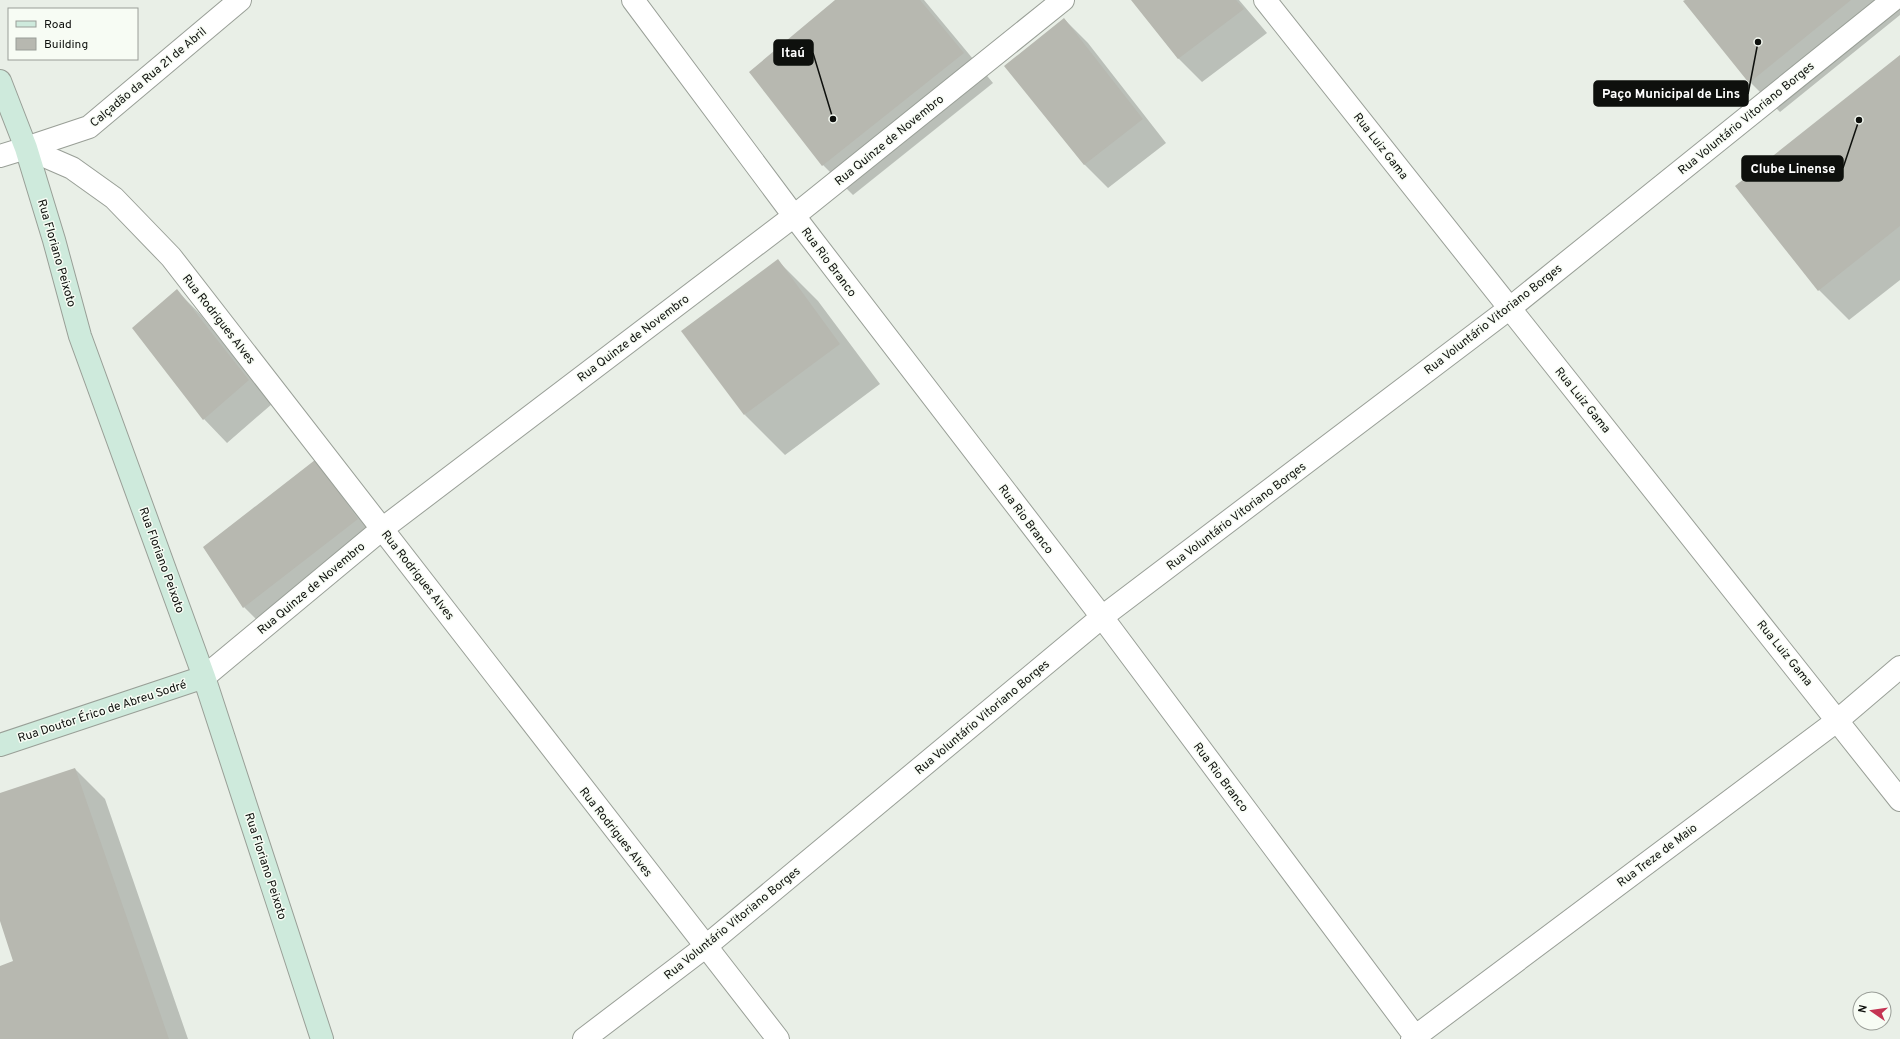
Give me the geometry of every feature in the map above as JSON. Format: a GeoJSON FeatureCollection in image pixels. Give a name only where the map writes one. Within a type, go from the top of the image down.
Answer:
{"type":"FeatureCollection","features":[{"type":"Feature","properties":{"kind":"main road","name":"Rua Floriano Peixoto"},"geometry":{"type":"LineString","coordinates":[[0,81],[26,148],[54,240],[80,336],[204,677],[322,1039]]}},
{"type":"Feature","properties":{"kind":"main road","name":"Rua Doutor Érico de Abreu Sodré"},"geometry":{"type":"LineString","coordinates":[[0,745],[204,677]]}},
{"type":"Feature","properties":{"kind":"street","name":"Calçadão da Rua 21 de Abril"},"geometry":{"type":"LineString","coordinates":[[0,156],[89,128],[240,0]]}},
{"type":"Feature","properties":{"kind":"street","name":"Rua Rio Branco"},"geometry":{"type":"LineString","coordinates":[[633,0],[794,216],[1102,618],[1414,1038]]}},
{"type":"Feature","properties":{"kind":"street","name":"Rua Quinze de Novembro"},"geometry":{"type":"LineString","coordinates":[[204,677],[382,529],[794,216],[1063,0]]}},
{"type":"Feature","properties":{"kind":"street","name":"Rua Luiz Gama"},"geometry":{"type":"LineString","coordinates":[[1265,0],[1900,800]]}},
{"type":"Feature","properties":{"kind":"street","name":"Rua Voluntário Vitoriano Borges"},"geometry":{"type":"LineString","coordinates":[[584,1039],[705,947],[1102,618],[1510,308],[1892,0]]}},
{"type":"Feature","properties":{"kind":"street","name":"Rua Rodrigues Alves"},"geometry":{"type":"LineString","coordinates":[[26,148],[72,168],[114,198],[172,257],[705,947],[778,1039]]}},
{"type":"Feature","properties":{"kind":"street","name":"Rua Treze de Maio"},"geometry":{"type":"LineString","coordinates":[[1414,1038],[1838,720],[1900,668]]}},
{"type":"Feature","properties":{"kind":"building"},"geometry":{"type":"Polygon","coordinates":[[[835,0],[920,0],[964,53],[822,166],[749,72],[835,0]]]}},
{"type":"Feature","properties":{"kind":"building"},"geometry":{"type":"Polygon","coordinates":[[[1131,0],[1236,0],[1244,9],[1178,59],[1131,0]]]}},
{"type":"Feature","properties":{"kind":"building"},"geometry":{"type":"Polygon","coordinates":[[[1851,0],[1749,83],[1683,1],[1851,0]]]}},
{"type":"Feature","properties":{"kind":"building"},"geometry":{"type":"Polygon","coordinates":[[[1064,18],[1143,119],[1084,165],[1004,66],[1064,18]]]}},
{"type":"Feature","properties":{"kind":"building"},"geometry":{"type":"Polygon","coordinates":[[[1900,55],[1900,226],[1818,291],[1735,186],[1900,55]]]}},
{"type":"Feature","properties":{"kind":"building"},"geometry":{"type":"Polygon","coordinates":[[[778,259],[840,344],[744,415],[681,331],[778,259]]]}},
{"type":"Feature","properties":{"kind":"building"},"geometry":{"type":"Polygon","coordinates":[[[177,289],[249,380],[203,420],[132,328],[177,289]]]}},
{"type":"Feature","properties":{"kind":"building"},"geometry":{"type":"Polygon","coordinates":[[[315,460],[358,519],[243,608],[203,547],[315,460]]]}},
{"type":"Feature","properties":{"kind":"building"},"geometry":{"type":"Polygon","coordinates":[[[75,768],[169,1039],[0,1039],[0,966],[13,961],[0,921],[0,793],[75,768]]]}},
{"type":"Feature","properties":{"kind":"place","name":"Paço Municipal de Lins"},"geometry":{"type":"Point","coordinates":[1758,42]}},
{"type":"Feature","properties":{"kind":"place","name":"Itaú"},"geometry":{"type":"Point","coordinates":[833,119]}},
{"type":"Feature","properties":{"kind":"place","name":"Clube Linense"},"geometry":{"type":"Point","coordinates":[1859,120]}}]}
